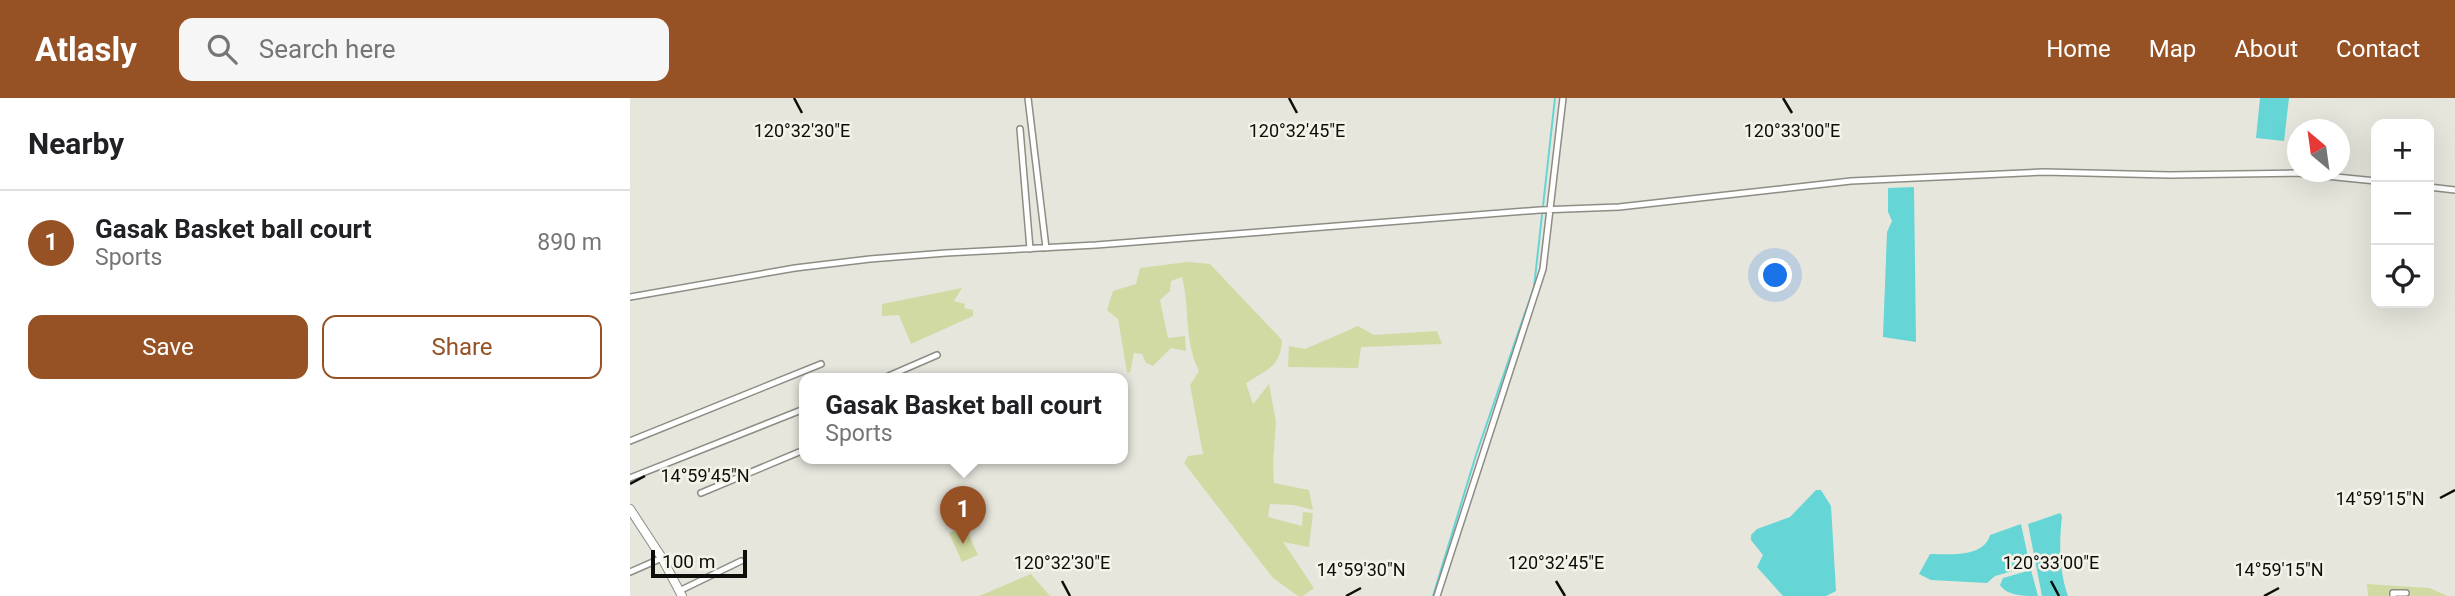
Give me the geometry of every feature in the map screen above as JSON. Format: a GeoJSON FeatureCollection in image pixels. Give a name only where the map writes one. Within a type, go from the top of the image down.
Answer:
{"type":"FeatureCollection","features":[{"type":"Feature","properties":{"kind":"street"},"geometry":{"type":"LineString","coordinates":[[1028,98],[1046,248]]}},
{"type":"Feature","properties":{"kind":"street"},"geometry":{"type":"LineString","coordinates":[[1437,596],[1543,269],[1545,209],[1563,98]]}},
{"type":"Feature","properties":{"kind":"street"},"geometry":{"type":"LineString","coordinates":[[1020,128],[1030,250]]}},
{"type":"Feature","properties":{"kind":"street"},"geometry":{"type":"LineString","coordinates":[[630,297],[820,265],[946,253],[1030,250],[1545,209],[1619,207],[1851,181],[2044,172],[2170,175],[2297,173],[2371,180]]}},
{"type":"Feature","properties":{"kind":"street"},"geometry":{"type":"LineString","coordinates":[[2434,188],[2455,190]]}},
{"type":"Feature","properties":{"kind":"street"},"geometry":{"type":"LineString","coordinates":[[896,373],[937,355]]}},
{"type":"Feature","properties":{"kind":"street"},"geometry":{"type":"LineString","coordinates":[[630,441],[821,364]]}},
{"type":"Feature","properties":{"kind":"street"},"geometry":{"type":"LineString","coordinates":[[630,478],[799,412]]}},
{"type":"Feature","properties":{"kind":"street"},"geometry":{"type":"LineString","coordinates":[[701,493],[799,452]]}},
{"type":"Feature","properties":{"kind":"street"},"geometry":{"type":"LineString","coordinates":[[630,509],[662,558],[680,594],[741,561]]}},
{"type":"Feature","properties":{"kind":"street"},"geometry":{"type":"LineString","coordinates":[[630,572],[662,558]]}},
{"type":"Feature","properties":{"kind":"street"},"geometry":{"type":"LineString","coordinates":[[2393,596],[2393,593],[2406,593]]}},
{"type":"Feature","properties":{"kind":"green space"},"geometry":{"type":"Polygon","coordinates":[[[1187,262],[1210,264],[1282,340],[1279,356],[1271,367],[1246,383],[1253,404],[1269,384],[1276,422],[1274,483],[1309,490],[1313,510],[1294,505],[1270,504],[1268,517],[1302,526],[1303,512],[1313,513],[1309,547],[1283,542],[1314,588],[1303,596],[1298,596],[1273,578],[1184,463],[1188,456],[1203,454],[1190,385],[1199,371],[1189,337],[1182,277],[1171,281],[1170,291],[1160,300],[1168,338],[1185,336],[1186,351],[1171,348],[1153,366],[1146,363],[1142,354],[1134,353],[1130,373],[1127,372],[1118,319],[1107,310],[1113,291],[1136,284],[1140,268],[1187,262]]]}},
{"type":"Feature","properties":{"kind":"green space"},"geometry":{"type":"Polygon","coordinates":[[[962,288],[954,301],[973,310],[973,316],[911,344],[899,315],[882,316],[882,304],[962,288]]]}},
{"type":"Feature","properties":{"kind":"green space"},"geometry":{"type":"Polygon","coordinates":[[[1358,326],[1374,335],[1437,331],[1442,344],[1361,347],[1358,368],[1288,367],[1289,346],[1305,349],[1358,326]]]}},
{"type":"Feature","properties":{"kind":"green space"},"geometry":{"type":"Polygon","coordinates":[[[965,526],[978,555],[962,562],[949,533],[965,526]]]}},
{"type":"Feature","properties":{"kind":"green space"},"geometry":{"type":"Polygon","coordinates":[[[1031,574],[1050,596],[979,596],[1031,574]]]}},
{"type":"Feature","properties":{"kind":"green space"},"geometry":{"type":"Polygon","coordinates":[[[2367,584],[2429,588],[2448,596],[2368,596],[2367,584]]]}},
{"type":"Feature","properties":{"kind":"water"},"geometry":{"type":"Polygon","coordinates":[[[2260,98],[2289,98],[2284,141],[2256,138],[2260,98]]]}},
{"type":"Feature","properties":{"kind":"water"},"geometry":{"type":"Polygon","coordinates":[[[1914,187],[1916,342],[1883,337],[1887,232],[1892,221],[1888,212],[1888,188],[1914,187]]]}},
{"type":"Feature","properties":{"kind":"water"},"geometry":{"type":"Polygon","coordinates":[[[1816,490],[1821,490],[1831,506],[1836,591],[1826,596],[1783,596],[1757,567],[1763,555],[1751,540],[1751,535],[1757,529],[1790,517],[1816,490]]]}},
{"type":"Feature","properties":{"kind":"water"},"geometry":{"type":"Polygon","coordinates":[[[2060,513],[2061,567],[2068,596],[2042,596],[2028,524],[2060,513]]]}},
{"type":"Feature","properties":{"kind":"water"},"geometry":{"type":"Polygon","coordinates":[[[2021,524],[2030,566],[1995,576],[1987,583],[1931,580],[1919,574],[1930,554],[1973,551],[1981,548],[1990,535],[2021,524]]]}},
{"type":"Feature","properties":{"kind":"water"},"geometry":{"type":"Polygon","coordinates":[[[2031,570],[2038,596],[2011,593],[2000,585],[2003,578],[2031,570]]]}},
{"type":"Feature","properties":{"kind":"waterway"},"geometry":{"type":"LineString","coordinates":[[1433,596],[1476,455],[1534,287],[1555,98]]}},
{"type":"Feature","properties":{"kind":"place","name":"Gasak Basket ball court"},"geometry":{"type":"Point","coordinates":[963,544]}}]}
